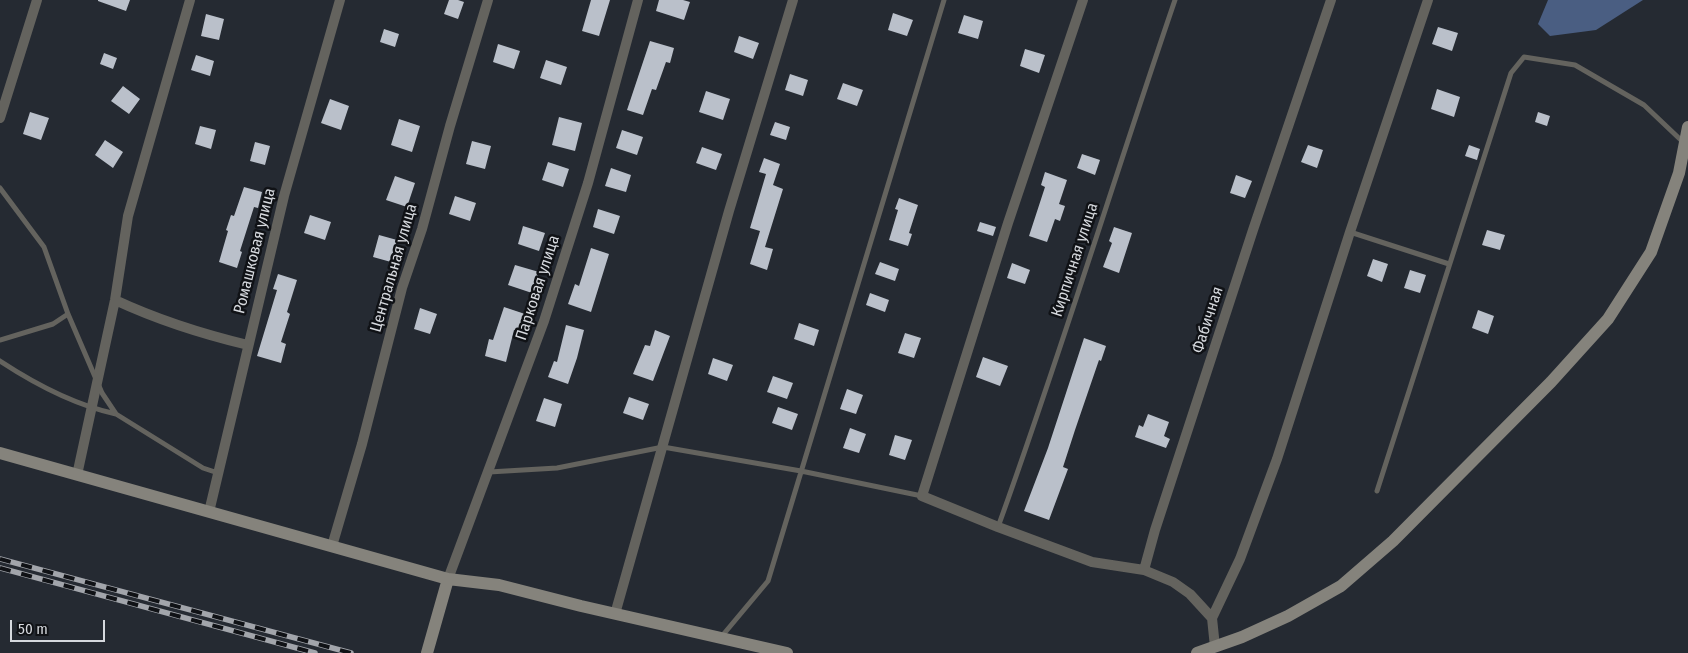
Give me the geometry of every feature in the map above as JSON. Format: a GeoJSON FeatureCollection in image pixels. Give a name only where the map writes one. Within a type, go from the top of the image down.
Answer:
{"type":"FeatureCollection","features":[{"type":"Feature","properties":{"kind":"street"},"geometry":{"type":"LineString","coordinates":[[0,118],[37,0]]}},
{"type":"Feature","properties":{"kind":"street"},"geometry":{"type":"LineString","coordinates":[[77,475],[115,300],[128,216],[190,0]]}},
{"type":"Feature","properties":{"kind":"street","name":"Ромашковая улица"},"geometry":{"type":"LineString","coordinates":[[209,512],[284,196],[340,0]]}},
{"type":"Feature","properties":{"kind":"street","name":"Центральная улица"},"geometry":{"type":"LineString","coordinates":[[332,546],[362,444],[402,288],[422,229],[450,126],[488,0]]}},
{"type":"Feature","properties":{"kind":"street","name":"Парковая улица"},"geometry":{"type":"LineString","coordinates":[[448,579],[544,321],[588,183],[638,0]]}},
{"type":"Feature","properties":{"kind":"street"},"geometry":{"type":"LineString","coordinates":[[615,614],[729,211],[793,0]]}},
{"type":"Feature","properties":{"kind":"street"},"geometry":{"type":"LineString","coordinates":[[1084,0],[1008,223],[922,496],[1092,562],[1144,570],[1173,582],[1190,594],[1212,618]]}},
{"type":"Feature","properties":{"kind":"street","name":"Фабичная"},"geometry":{"type":"LineString","coordinates":[[1144,570],[1158,520],[1253,230],[1331,0]]}},
{"type":"Feature","properties":{"kind":"street"},"geometry":{"type":"LineString","coordinates":[[1215,647],[1212,618],[1240,559],[1277,459],[1350,232],[1428,0]]}},
{"type":"Feature","properties":{"kind":"street"},"geometry":{"type":"LineString","coordinates":[[1197,653],[1242,637],[1288,616],[1341,586],[1393,540],[1551,382],[1608,319],[1651,252],[1679,173],[1688,127]]}},
{"type":"Feature","properties":{"kind":"street"},"geometry":{"type":"LineString","coordinates":[[115,300],[146,315],[196,332],[248,345]]}},
{"type":"Feature","properties":{"kind":"street"},"geometry":{"type":"LineString","coordinates":[[0,453],[448,579],[499,585],[615,614],[787,653]]}},
{"type":"Feature","properties":{"kind":"street"},"geometry":{"type":"LineString","coordinates":[[427,653],[448,579]]}},
{"type":"Feature","properties":{"kind":"lane"},"geometry":{"type":"LineString","coordinates":[[721,638],[768,582],[944,0]]}},
{"type":"Feature","properties":{"kind":"lane","name":"Кирпичная улица"},"geometry":{"type":"LineString","coordinates":[[998,527],[1032,431],[1175,0]]}},
{"type":"Feature","properties":{"kind":"lane"},"geometry":{"type":"LineString","coordinates":[[1377,491],[1511,74],[1524,57],[1575,65],[1644,105],[1685,144]]}},
{"type":"Feature","properties":{"kind":"lane"},"geometry":{"type":"LineString","coordinates":[[0,188],[44,247],[68,314],[102,392],[116,414]]}},
{"type":"Feature","properties":{"kind":"lane"},"geometry":{"type":"LineString","coordinates":[[1350,232],[1449,264]]}},
{"type":"Feature","properties":{"kind":"lane"},"geometry":{"type":"LineString","coordinates":[[0,340],[53,324],[68,314]]}},
{"type":"Feature","properties":{"kind":"lane"},"geometry":{"type":"LineString","coordinates":[[0,361],[24,377],[91,409],[116,414],[203,468],[218,473]]}},
{"type":"Feature","properties":{"kind":"lane"},"geometry":{"type":"LineString","coordinates":[[489,472],[557,468],[662,447],[922,496]]}},
{"type":"Feature","properties":{"kind":"shaded area"},"geometry":{"type":"Polygon","coordinates":[[[1548,0],[1643,0],[1596,30],[1550,36],[1538,24],[1548,0]]]}},
{"type":"Feature","properties":{"kind":"building"},"geometry":{"type":"Polygon","coordinates":[[[98,0],[130,0],[126,11],[98,0]]]}},
{"type":"Feature","properties":{"kind":"building"},"geometry":{"type":"Polygon","coordinates":[[[449,0],[464,2],[458,19],[444,14],[449,0]]]}},
{"type":"Feature","properties":{"kind":"building"},"geometry":{"type":"Polygon","coordinates":[[[591,0],[610,0],[599,36],[582,31],[591,0]]]}},
{"type":"Feature","properties":{"kind":"building"},"geometry":{"type":"Polygon","coordinates":[[[659,0],[683,0],[690,2],[684,20],[656,11],[659,0]]]}},
{"type":"Feature","properties":{"kind":"building"},"geometry":{"type":"Polygon","coordinates":[[[893,13],[913,20],[907,36],[888,30],[893,13]]]}},
{"type":"Feature","properties":{"kind":"building"},"geometry":{"type":"Polygon","coordinates":[[[206,14],[224,19],[219,40],[201,36],[206,14]]]}},
{"type":"Feature","properties":{"kind":"building"},"geometry":{"type":"Polygon","coordinates":[[[964,15],[983,21],[978,39],[958,33],[964,15]]]}},
{"type":"Feature","properties":{"kind":"building"},"geometry":{"type":"Polygon","coordinates":[[[1438,27],[1458,33],[1452,51],[1432,44],[1438,27]]]}},
{"type":"Feature","properties":{"kind":"building"},"geometry":{"type":"Polygon","coordinates":[[[384,29],[399,34],[395,47],[380,42],[384,29]]]}},
{"type":"Feature","properties":{"kind":"building"},"geometry":{"type":"Polygon","coordinates":[[[739,36],[759,43],[753,59],[734,52],[739,36]]]}},
{"type":"Feature","properties":{"kind":"building"},"geometry":{"type":"Polygon","coordinates":[[[650,41],[674,48],[670,63],[666,62],[656,90],[652,89],[643,115],[627,110],[650,41]]]}},
{"type":"Feature","properties":{"kind":"building"},"geometry":{"type":"Polygon","coordinates":[[[498,44],[520,51],[514,69],[493,62],[498,44]]]}},
{"type":"Feature","properties":{"kind":"building"},"geometry":{"type":"Polygon","coordinates":[[[1025,49],[1045,55],[1039,73],[1020,66],[1025,49]]]}},
{"type":"Feature","properties":{"kind":"building"},"geometry":{"type":"Polygon","coordinates":[[[104,53],[117,58],[113,69],[100,64],[104,53]]]}},
{"type":"Feature","properties":{"kind":"building"},"geometry":{"type":"Polygon","coordinates":[[[196,55],[214,61],[210,76],[191,70],[196,55]]]}},
{"type":"Feature","properties":{"kind":"building"},"geometry":{"type":"Polygon","coordinates":[[[546,60],[567,67],[561,85],[540,78],[546,60]]]}},
{"type":"Feature","properties":{"kind":"building"},"geometry":{"type":"Polygon","coordinates":[[[790,74],[808,80],[803,96],[785,90],[790,74]]]}},
{"type":"Feature","properties":{"kind":"building"},"geometry":{"type":"Polygon","coordinates":[[[843,83],[863,90],[857,106],[837,99],[843,83]]]}},
{"type":"Feature","properties":{"kind":"building"},"geometry":{"type":"Polygon","coordinates":[[[123,86],[140,99],[129,114],[111,101],[123,86]]]}},
{"type":"Feature","properties":{"kind":"building"},"geometry":{"type":"Polygon","coordinates":[[[1437,89],[1460,97],[1454,117],[1431,109],[1437,89]]]}},
{"type":"Feature","properties":{"kind":"building"},"geometry":{"type":"Polygon","coordinates":[[[706,91],[730,99],[723,120],[699,112],[706,91]]]}},
{"type":"Feature","properties":{"kind":"building"},"geometry":{"type":"Polygon","coordinates":[[[330,99],[349,106],[341,130],[321,123],[330,99]]]}},
{"type":"Feature","properties":{"kind":"building"},"geometry":{"type":"Polygon","coordinates":[[[30,112],[49,118],[41,140],[23,134],[30,112]]]}},
{"type":"Feature","properties":{"kind":"building"},"geometry":{"type":"Polygon","coordinates":[[[1538,112],[1550,116],[1547,126],[1535,122],[1538,112]]]}},
{"type":"Feature","properties":{"kind":"building"},"geometry":{"type":"Polygon","coordinates":[[[559,117],[582,123],[575,151],[552,145],[559,117]]]}},
{"type":"Feature","properties":{"kind":"building"},"geometry":{"type":"Polygon","coordinates":[[[399,119],[420,126],[412,152],[391,145],[399,119]]]}},
{"type":"Feature","properties":{"kind":"building"},"geometry":{"type":"Polygon","coordinates":[[[775,122],[790,127],[786,140],[770,135],[775,122]]]}},
{"type":"Feature","properties":{"kind":"building"},"geometry":{"type":"Polygon","coordinates":[[[200,126],[216,130],[211,149],[195,144],[200,126]]]}},
{"type":"Feature","properties":{"kind":"building"},"geometry":{"type":"Polygon","coordinates":[[[622,130],[643,137],[637,155],[616,148],[622,130]]]}},
{"type":"Feature","properties":{"kind":"building"},"geometry":{"type":"Polygon","coordinates":[[[105,140],[123,152],[113,168],[95,155],[105,140]]]}},
{"type":"Feature","properties":{"kind":"building"},"geometry":{"type":"Polygon","coordinates":[[[472,141],[491,146],[485,169],[466,164],[472,141]]]}},
{"type":"Feature","properties":{"kind":"building"},"geometry":{"type":"Polygon","coordinates":[[[255,142],[270,146],[265,165],[250,161],[255,142]]]}},
{"type":"Feature","properties":{"kind":"building"},"geometry":{"type":"Polygon","coordinates":[[[1308,145],[1323,150],[1317,168],[1301,162],[1308,145]]]}},
{"type":"Feature","properties":{"kind":"building"},"geometry":{"type":"Polygon","coordinates":[[[1469,145],[1480,149],[1477,160],[1465,156],[1469,145]]]}},
{"type":"Feature","properties":{"kind":"building"},"geometry":{"type":"Polygon","coordinates":[[[702,147],[722,154],[716,170],[696,163],[702,147]]]}},
{"type":"Feature","properties":{"kind":"building"},"geometry":{"type":"Polygon","coordinates":[[[1082,154],[1100,160],[1095,175],[1077,168],[1082,154]]]}},
{"type":"Feature","properties":{"kind":"building"},"geometry":{"type":"Polygon","coordinates":[[[764,158],[780,164],[773,185],[783,189],[765,247],[773,249],[767,270],[750,264],[760,231],[750,228],[766,174],[759,172],[764,158]]]}},
{"type":"Feature","properties":{"kind":"building"},"geometry":{"type":"Polygon","coordinates":[[[548,162],[569,169],[563,187],[542,180],[548,162]]]}},
{"type":"Feature","properties":{"kind":"building"},"geometry":{"type":"Polygon","coordinates":[[[611,168],[631,175],[626,192],[605,186],[611,168]]]}},
{"type":"Feature","properties":{"kind":"building"},"geometry":{"type":"Polygon","coordinates":[[[1045,172],[1067,180],[1059,204],[1065,206],[1060,221],[1055,219],[1047,242],[1029,236],[1045,187],[1041,185],[1045,172]]]}},
{"type":"Feature","properties":{"kind":"building"},"geometry":{"type":"Polygon","coordinates":[[[1236,175],[1252,181],[1245,198],[1230,193],[1236,175]]]}},
{"type":"Feature","properties":{"kind":"building"},"geometry":{"type":"Polygon","coordinates":[[[395,176],[415,183],[407,207],[386,200],[395,176]]]}},
{"type":"Feature","properties":{"kind":"building"},"geometry":{"type":"Polygon","coordinates":[[[244,187],[262,192],[258,208],[254,207],[240,251],[242,252],[237,268],[219,262],[231,215],[234,216],[244,187]]]}},
{"type":"Feature","properties":{"kind":"building"},"geometry":{"type":"Polygon","coordinates":[[[455,196],[476,203],[470,221],[449,214],[455,196]]]}},
{"type":"Feature","properties":{"kind":"building"},"geometry":{"type":"Polygon","coordinates":[[[899,198],[918,205],[909,233],[912,234],[908,246],[889,240],[898,210],[895,209],[899,198]]]}},
{"type":"Feature","properties":{"kind":"building"},"geometry":{"type":"Polygon","coordinates":[[[598,209],[620,216],[614,234],[593,227],[598,209]]]}},
{"type":"Feature","properties":{"kind":"building"},"geometry":{"type":"Polygon","coordinates":[[[310,215],[331,222],[325,240],[304,233],[310,215]]]}},
{"type":"Feature","properties":{"kind":"building"},"geometry":{"type":"Polygon","coordinates":[[[980,222],[996,227],[993,236],[977,231],[980,222]]]}},
{"type":"Feature","properties":{"kind":"building"},"geometry":{"type":"Polygon","coordinates":[[[523,226],[545,233],[539,251],[518,244],[523,226]]]}},
{"type":"Feature","properties":{"kind":"building"},"geometry":{"type":"Polygon","coordinates":[[[1114,227],[1132,233],[1119,273],[1103,267],[1112,243],[1109,241],[1114,227]]]}},
{"type":"Feature","properties":{"kind":"building"},"geometry":{"type":"Polygon","coordinates":[[[1487,230],[1505,235],[1500,250],[1482,245],[1487,230]]]}},
{"type":"Feature","properties":{"kind":"building"},"geometry":{"type":"Polygon","coordinates":[[[379,235],[397,240],[391,262],[373,257],[379,235]]]}},
{"type":"Feature","properties":{"kind":"building"},"geometry":{"type":"Polygon","coordinates":[[[591,248],[609,254],[591,312],[568,304],[575,284],[579,286],[591,248]]]}},
{"type":"Feature","properties":{"kind":"building"},"geometry":{"type":"Polygon","coordinates":[[[1373,259],[1388,264],[1382,282],[1367,276],[1373,259]]]}},
{"type":"Feature","properties":{"kind":"building"},"geometry":{"type":"Polygon","coordinates":[[[880,262],[899,269],[895,281],[875,274],[880,262]]]}},
{"type":"Feature","properties":{"kind":"building"},"geometry":{"type":"Polygon","coordinates":[[[1012,263],[1030,270],[1025,284],[1007,278],[1012,263]]]}},
{"type":"Feature","properties":{"kind":"building"},"geometry":{"type":"Polygon","coordinates":[[[515,265],[539,272],[532,293],[508,285],[515,265]]]}},
{"type":"Feature","properties":{"kind":"building"},"geometry":{"type":"Polygon","coordinates":[[[1410,270],[1426,275],[1420,293],[1404,288],[1410,270]]]}},
{"type":"Feature","properties":{"kind":"building"},"geometry":{"type":"Polygon","coordinates":[[[278,274],[297,280],[287,312],[290,314],[281,342],[286,344],[281,363],[257,356],[277,290],[273,289],[278,274]]]}},
{"type":"Feature","properties":{"kind":"building"},"geometry":{"type":"Polygon","coordinates":[[[870,293],[889,300],[885,312],[866,305],[870,293]]]}},
{"type":"Feature","properties":{"kind":"building"},"geometry":{"type":"Polygon","coordinates":[[[504,307],[525,314],[519,331],[514,330],[506,362],[485,356],[489,339],[493,340],[504,307]]]}},
{"type":"Feature","properties":{"kind":"building"},"geometry":{"type":"Polygon","coordinates":[[[420,308],[437,314],[430,334],[414,329],[420,308]]]}},
{"type":"Feature","properties":{"kind":"building"},"geometry":{"type":"Polygon","coordinates":[[[1478,310],[1494,316],[1488,334],[1472,328],[1478,310]]]}},
{"type":"Feature","properties":{"kind":"building"},"geometry":{"type":"Polygon","coordinates":[[[799,323],[819,330],[814,346],[794,339],[799,323]]]}},
{"type":"Feature","properties":{"kind":"building"},"geometry":{"type":"Polygon","coordinates":[[[566,325],[584,330],[568,384],[548,377],[554,361],[557,362],[566,325]]]}},
{"type":"Feature","properties":{"kind":"building"},"geometry":{"type":"Polygon","coordinates":[[[655,330],[670,336],[653,381],[633,374],[645,345],[650,346],[655,330]]]}},
{"type":"Feature","properties":{"kind":"building"},"geometry":{"type":"Polygon","coordinates":[[[905,333],[921,338],[914,358],[898,353],[905,333]]]}},
{"type":"Feature","properties":{"kind":"building"},"geometry":{"type":"Polygon","coordinates":[[[1084,338],[1106,346],[1101,361],[1099,360],[1075,430],[1063,467],[1068,469],[1049,520],[1024,511],[1048,448],[1084,338]]]}},
{"type":"Feature","properties":{"kind":"building"},"geometry":{"type":"Polygon","coordinates":[[[983,357],[1008,366],[1000,386],[976,377],[983,357]]]}},
{"type":"Feature","properties":{"kind":"building"},"geometry":{"type":"Polygon","coordinates":[[[713,358],[733,365],[727,381],[708,374],[713,358]]]}},
{"type":"Feature","properties":{"kind":"building"},"geometry":{"type":"Polygon","coordinates":[[[773,376],[793,383],[787,399],[767,392],[773,376]]]}},
{"type":"Feature","properties":{"kind":"building"},"geometry":{"type":"Polygon","coordinates":[[[847,389],[863,395],[856,414],[840,409],[847,389]]]}},
{"type":"Feature","properties":{"kind":"building"},"geometry":{"type":"Polygon","coordinates":[[[629,397],[649,404],[643,420],[623,413],[629,397]]]}},
{"type":"Feature","properties":{"kind":"building"},"geometry":{"type":"Polygon","coordinates":[[[544,398],[562,404],[555,427],[536,421],[544,398]]]}},
{"type":"Feature","properties":{"kind":"building"},"geometry":{"type":"Polygon","coordinates":[[[778,407],[798,414],[792,430],[772,423],[778,407]]]}},
{"type":"Feature","properties":{"kind":"building"},"geometry":{"type":"Polygon","coordinates":[[[1148,414],[1169,422],[1164,436],[1170,439],[1166,448],[1135,437],[1139,425],[1143,427],[1148,414]]]}},
{"type":"Feature","properties":{"kind":"building"},"geometry":{"type":"Polygon","coordinates":[[[850,428],[866,434],[859,453],[843,448],[850,428]]]}},
{"type":"Feature","properties":{"kind":"building"},"geometry":{"type":"Polygon","coordinates":[[[895,435],[912,440],[905,460],[889,455],[895,435]]]}},
{"type":"Feature","properties":{"kind":"railway"},"geometry":{"type":"LineString","coordinates":[[0,559],[351,653]]}},
{"type":"Feature","properties":{"kind":"railway"},"geometry":{"type":"LineString","coordinates":[[0,568],[315,653]]}}]}
